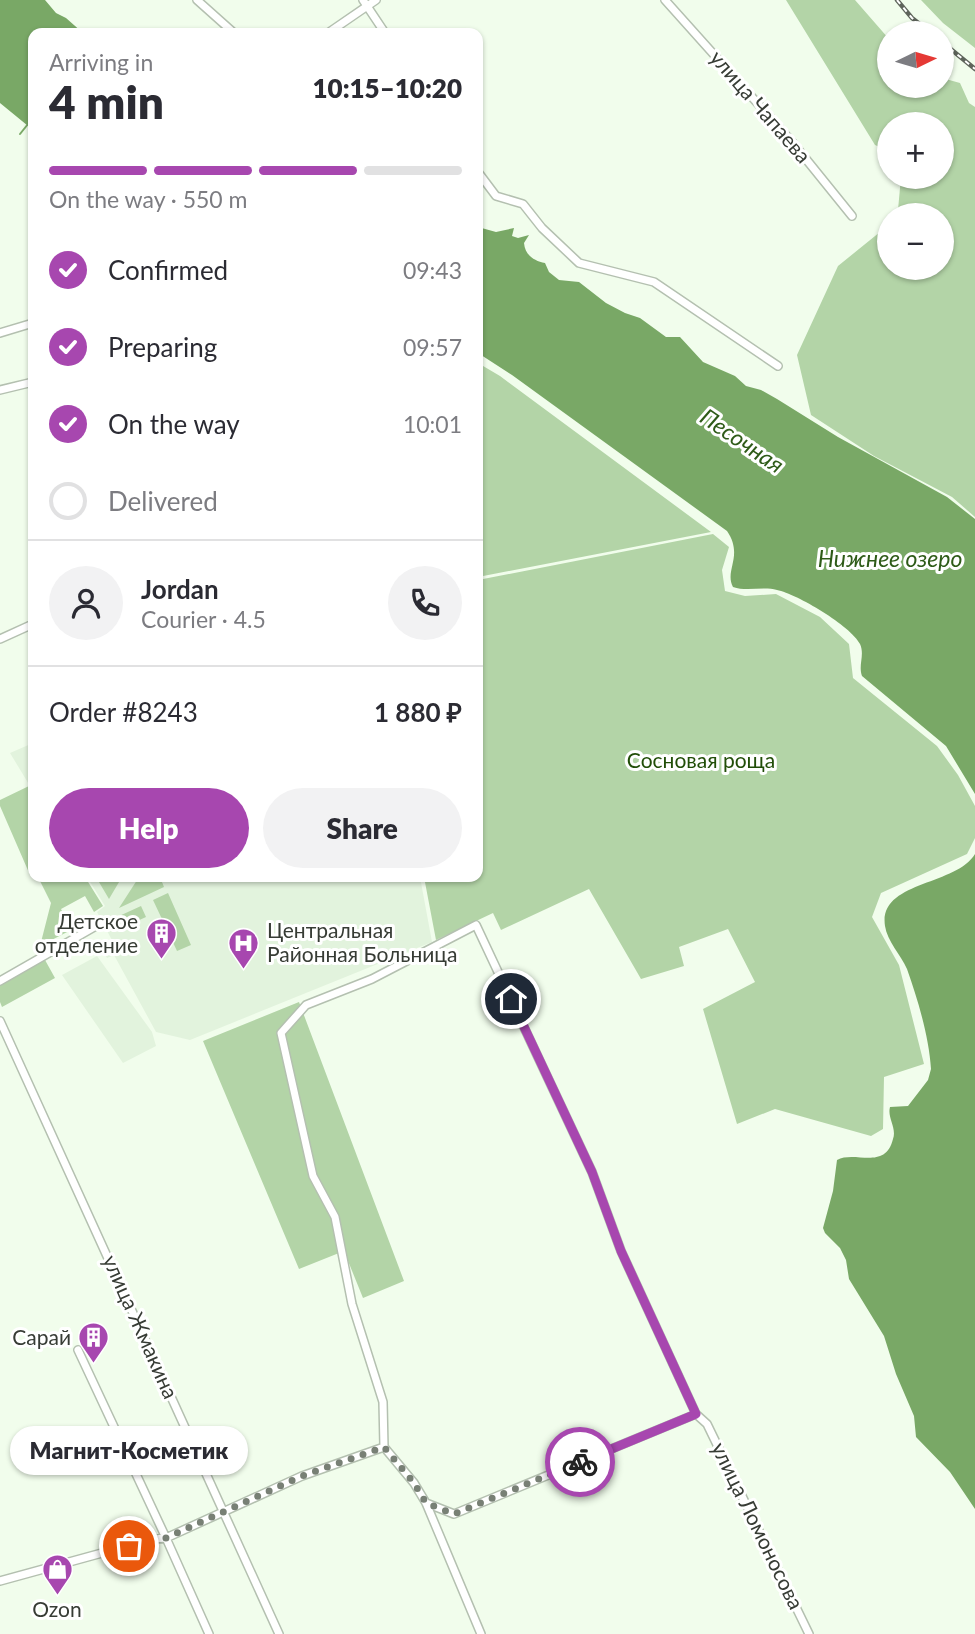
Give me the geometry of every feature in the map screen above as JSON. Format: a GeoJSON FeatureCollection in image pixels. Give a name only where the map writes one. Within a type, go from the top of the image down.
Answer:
{"type":"FeatureCollection","features":[{"type":"Feature","properties":{"kind":"street"},"geometry":{"type":"LineString","coordinates":[[197,0],[228,28]]}},
{"type":"Feature","properties":{"kind":"street"},"geometry":{"type":"LineString","coordinates":[[334,28],[365,3],[376,0]]}},
{"type":"Feature","properties":{"kind":"street","name":"улица Чапаева"},"geometry":{"type":"LineString","coordinates":[[665,0],[793,143],[852,216]]}},
{"type":"Feature","properties":{"kind":"street"},"geometry":{"type":"LineString","coordinates":[[365,3],[382,28]]}},
{"type":"Feature","properties":{"kind":"street"},"geometry":{"type":"LineString","coordinates":[[483,179],[496,196],[523,204],[542,228],[579,263],[654,282],[778,366]]}},
{"type":"Feature","properties":{"kind":"street"},"geometry":{"type":"LineString","coordinates":[[0,333],[28,325]]}},
{"type":"Feature","properties":{"kind":"street"},"geometry":{"type":"LineString","coordinates":[[0,390],[28,383]]}},
{"type":"Feature","properties":{"kind":"street"},"geometry":{"type":"LineString","coordinates":[[0,639],[28,626]]}},
{"type":"Feature","properties":{"kind":"street"},"geometry":{"type":"LineString","coordinates":[[0,981],[103,922]]}},
{"type":"Feature","properties":{"kind":"street","name":"улица Ломоносова"},"geometry":{"type":"LineString","coordinates":[[384,1447],[383,1402],[352,1304],[335,1217],[313,1176],[281,1033],[306,1005],[372,979],[477,925],[592,1172],[621,1251],[696,1414],[707,1424],[809,1634]]}},
{"type":"Feature","properties":{"kind":"street","name":"улица Жмакина"},"geometry":{"type":"LineString","coordinates":[[0,1021],[222,1514],[279,1634]]}},
{"type":"Feature","properties":{"kind":"street"},"geometry":{"type":"LineString","coordinates":[[78,1350],[209,1634]]}},
{"type":"Feature","properties":{"kind":"street"},"geometry":{"type":"LineString","coordinates":[[426,1503],[454,1514],[696,1414]]}},
{"type":"Feature","properties":{"kind":"street"},"geometry":{"type":"LineString","coordinates":[[0,1581],[166,1538],[302,1476],[384,1447],[414,1483],[426,1503],[481,1634]]}},
{"type":"Feature","properties":{"kind":"shaded area"},"geometry":{"type":"Polygon","coordinates":[[[28,745],[28,783],[10,753],[28,745]]]}},
{"type":"Feature","properties":{"kind":"shaded area","name":"Центральная Районная Больница"},"geometry":{"type":"Polygon","coordinates":[[[90,882],[421,882],[432,942],[190,1040],[156,1032],[114,955],[107,958],[102,948],[113,942],[97,912],[105,906],[90,882]]]}},
{"type":"Feature","properties":{"kind":"shaded area"},"geometry":{"type":"Polygon","coordinates":[[[97,956],[152,1032],[156,1046],[123,1063],[62,975],[97,956]]]}},
{"type":"Feature","properties":{"kind":"green space"},"geometry":{"type":"Polygon","coordinates":[[[786,0],[855,0],[877,25],[877,98],[954,98],[954,81],[960,83],[969,103],[975,107],[975,517],[952,497],[874,456],[811,415],[797,355],[838,266],[877,234],[877,280],[954,280],[954,203],[899,203],[900,189],[954,189],[954,112],[877,112],[877,146],[786,0]]]}},
{"type":"Feature","properties":{"kind":"green space"},"geometry":{"type":"Polygon","coordinates":[[[921,0],[975,0],[975,48],[954,32],[954,21],[941,21],[921,0]]]}},
{"type":"Feature","properties":{"kind":"green space"},"geometry":{"type":"Polygon","coordinates":[[[483,366],[500,376],[711,532],[483,576],[483,366]]]}},
{"type":"Feature","properties":{"kind":"green space","name":"Сосновая роща"},"geometry":{"type":"Polygon","coordinates":[[[713,534],[729,547],[722,570],[725,591],[745,596],[776,594],[820,617],[849,644],[853,678],[937,746],[958,775],[975,806],[975,838],[967,854],[881,893],[872,917],[899,965],[924,1064],[884,1077],[883,1129],[871,1136],[775,1109],[737,1124],[703,1009],[755,982],[728,929],[679,947],[684,966],[641,979],[589,889],[501,930],[493,913],[436,940],[425,882],[483,882],[483,579],[713,534]]]}},
{"type":"Feature","properties":{"kind":"green space"},"geometry":{"type":"Polygon","coordinates":[[[28,786],[28,870],[0,806],[0,800],[28,786]]]}},
{"type":"Feature","properties":{"kind":"green space"},"geometry":{"type":"Polygon","coordinates":[[[40,882],[88,882],[103,906],[94,912],[85,896],[61,909],[71,930],[40,946],[51,903],[40,882]]]}},
{"type":"Feature","properties":{"kind":"green space"},"geometry":{"type":"Polygon","coordinates":[[[99,882],[119,882],[109,899],[99,882]]]}},
{"type":"Feature","properties":{"kind":"green space"},"geometry":{"type":"Polygon","coordinates":[[[136,882],[162,882],[164,887],[119,908],[136,882]]]}},
{"type":"Feature","properties":{"kind":"green space"},"geometry":{"type":"Polygon","coordinates":[[[168,893],[191,945],[177,951],[153,900],[168,893]]]}},
{"type":"Feature","properties":{"kind":"green space"},"geometry":{"type":"Polygon","coordinates":[[[141,906],[146,917],[122,928],[117,917],[141,906]]]}},
{"type":"Feature","properties":{"kind":"green space"},"geometry":{"type":"Polygon","coordinates":[[[45,960],[55,978],[2,1007],[0,984],[45,960]]]}},
{"type":"Feature","properties":{"kind":"green space"},"geometry":{"type":"Polygon","coordinates":[[[299,1002],[404,1281],[363,1298],[344,1251],[299,1269],[203,1041],[299,1002]]]}},
{"type":"Feature","properties":{"kind":"water"},"geometry":{"type":"Polygon","coordinates":[[[0,0],[45,0],[56,13],[77,28],[28,28],[28,126],[0,103],[0,0]]]}},
{"type":"Feature","properties":{"kind":"water","name":"Нижнее озеро"},"geometry":{"type":"Polygon","coordinates":[[[483,228],[496,232],[514,228],[512,236],[518,238],[529,235],[524,243],[528,254],[545,263],[549,272],[559,280],[579,282],[606,303],[640,318],[666,337],[680,337],[703,362],[735,376],[746,386],[761,390],[838,437],[947,497],[975,519],[975,794],[946,746],[862,676],[862,652],[855,637],[823,612],[786,593],[772,589],[733,587],[731,575],[734,548],[727,531],[483,356],[483,228]]]}},
{"type":"Feature","properties":{"kind":"water"},"geometry":{"type":"Polygon","coordinates":[[[975,854],[975,1509],[950,1472],[916,1437],[914,1416],[896,1374],[884,1336],[849,1279],[846,1260],[840,1248],[823,1228],[833,1191],[837,1160],[877,1157],[889,1149],[894,1135],[890,1107],[908,1106],[928,1080],[931,1069],[919,1006],[907,969],[886,932],[886,911],[893,900],[905,892],[952,872],[975,854]]]}},
{"type":"Feature","properties":{"kind":"waterway"},"geometry":{"type":"LineString","coordinates":[[20,134],[28,124]]}},
{"type":"Feature","properties":{"kind":"railway"},"geometry":{"type":"LineString","coordinates":[[897,0],[916,21]]}},
{"type":"Feature","properties":{"kind":"railway"},"geometry":{"type":"LineString","coordinates":[[954,52],[975,69]]}},
{"type":"Feature","properties":{"kind":"way so far"},"geometry":{"type":"LineString","coordinates":[[129,1546],[166,1538],[302,1476],[384,1447],[414,1483],[426,1503],[454,1514],[580,1462]]}},
{"type":"Feature","properties":{"kind":"place","name":"Детское отделение"},"geometry":{"type":"Point","coordinates":[161,961]}},
{"type":"Feature","properties":{"kind":"place","name":"Центральная Районная Больница"},"geometry":{"type":"Point","coordinates":[244,970]}},
{"type":"Feature","properties":{"kind":"place","name":"Сарай"},"geometry":{"type":"Point","coordinates":[94,1365]}},
{"type":"Feature","properties":{"kind":"place","name":"Магнит-Косметик"},"geometry":{"type":"Point","coordinates":[129,1546]}},
{"type":"Feature","properties":{"kind":"place","name":"Ozon"},"geometry":{"type":"Point","coordinates":[57,1597]}},
{"type":"Feature","properties":{"kind":"route"},"geometry":{"type":"LineString","coordinates":[[511,999],[592,1172],[621,1251],[696,1414],[580,1462]]}},
{"type":"Feature","properties":{"kind":"water label","name":"Песочная"},"geometry":{"type":"Point","coordinates":[742,441]}}]}
